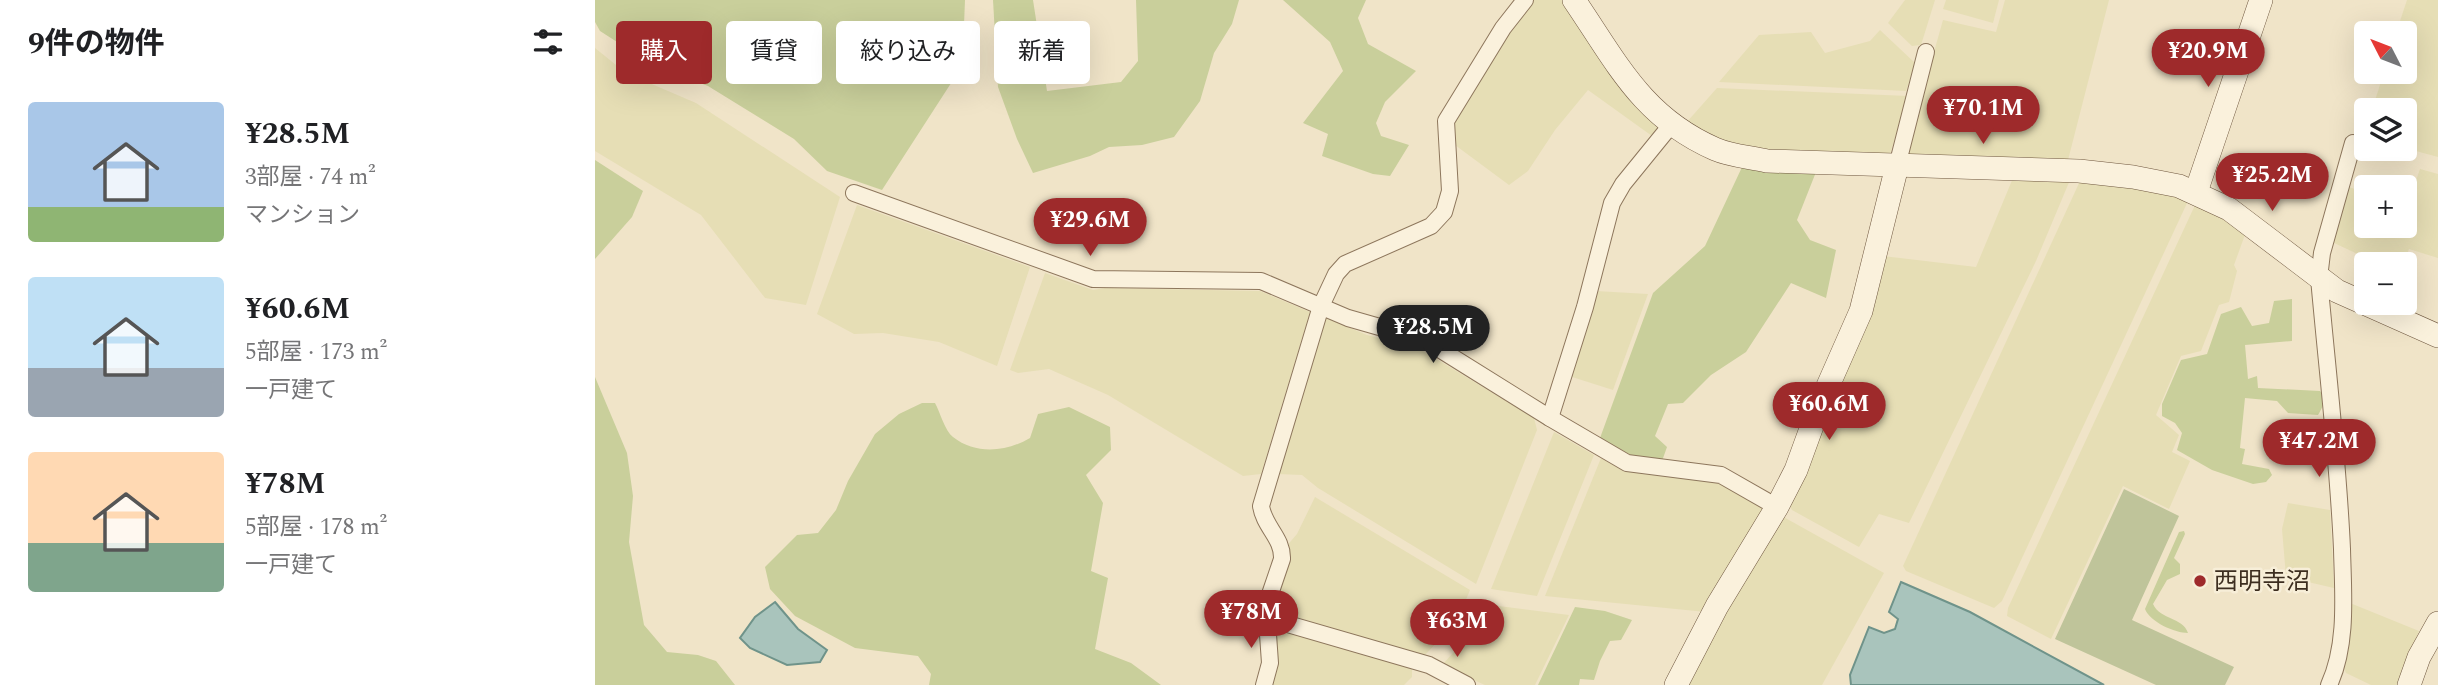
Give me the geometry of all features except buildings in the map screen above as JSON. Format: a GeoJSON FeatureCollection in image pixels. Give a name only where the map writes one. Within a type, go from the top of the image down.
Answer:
{"type":"FeatureCollection","features":[{"type":"Feature","properties":{"kind":"street"},"geometry":{"type":"LineString","coordinates":[[1264,685],[1270,663],[1266,606],[1282,551],[1262,518],[1261,506],[1321,306],[1336,274],[1345,264],[1431,226],[1444,212],[1451,191],[1446,121],[1503,28],[1525,0]]}},
{"type":"Feature","properties":{"kind":"street"},"geometry":{"type":"LineString","coordinates":[[1574,0],[1646,103],[1671,125],[1717,150],[1767,161],[2079,171],[2157,181],[2196,192],[2245,220],[2319,278],[2347,296],[2438,336]]}},
{"type":"Feature","properties":{"kind":"street"},"geometry":{"type":"LineString","coordinates":[[2196,192],[2261,0]]}},
{"type":"Feature","properties":{"kind":"street"},"geometry":{"type":"LineString","coordinates":[[1677,685],[1717,606],[1777,507],[1796,470],[1820,404],[1861,311],[1926,52]]}},
{"type":"Feature","properties":{"kind":"street"},"geometry":{"type":"LineString","coordinates":[[1550,418],[1585,307],[1612,203],[1623,184],[1671,125]]}},
{"type":"Feature","properties":{"kind":"street"},"geometry":{"type":"LineString","coordinates":[[2329,685],[2338,662],[2343,596],[2340,507],[2319,278],[2322,253],[2353,143]]}},
{"type":"Feature","properties":{"kind":"street"},"geometry":{"type":"LineString","coordinates":[[854,193],[1093,279],[1261,281],[1348,318],[1425,340],[1627,463],[1721,475],[1777,507]]}},
{"type":"Feature","properties":{"kind":"street"},"geometry":{"type":"LineString","coordinates":[[1267,618],[1429,665],[1467,685]]}},
{"type":"Feature","properties":{"kind":"street"},"geometry":{"type":"LineString","coordinates":[[2409,685],[2419,657],[2438,623]]}},
{"type":"Feature","properties":{"kind":"shaded area"},"geometry":{"type":"Polygon","coordinates":[[[1531,0],[1566,0],[1661,125],[1652,136],[1588,90],[1555,130],[1528,171],[1509,185],[1455,145],[1454,120],[1509,28],[1531,0]]]}},
{"type":"Feature","properties":{"kind":"shaded area"},"geometry":{"type":"Polygon","coordinates":[[[1905,0],[1935,0],[1921,45],[1912,46],[1888,23],[1905,0]]]}},
{"type":"Feature","properties":{"kind":"shaded area"},"geometry":{"type":"Polygon","coordinates":[[[1946,0],[1999,0],[1993,23],[1943,9],[1946,0]]]}},
{"type":"Feature","properties":{"kind":"shaded area"},"geometry":{"type":"Polygon","coordinates":[[[2005,0],[2109,0],[2067,164],[1904,158],[1943,20],[1996,32],[2005,0]]]}},
{"type":"Feature","properties":{"kind":"shaded area"},"geometry":{"type":"Polygon","coordinates":[[[2407,0],[2438,0],[2438,157],[2417,151],[2417,98],[2376,98],[2380,84],[2417,84],[2417,21],[2400,21],[2407,0]]]}},
{"type":"Feature","properties":{"kind":"shaded area"},"geometry":{"type":"Polygon","coordinates":[[[1880,30],[1915,63],[1906,91],[1719,82],[1759,35],[1811,32],[1825,53],[1870,41],[1880,30]]]}},
{"type":"Feature","properties":{"kind":"shaded area"},"geometry":{"type":"Polygon","coordinates":[[[595,48],[616,65],[616,84],[652,84],[696,103],[840,197],[806,305],[765,298],[701,215],[595,151],[595,48]]]}},
{"type":"Feature","properties":{"kind":"shaded area"},"geometry":{"type":"Polygon","coordinates":[[[1717,88],[1908,96],[1889,157],[1737,148],[1686,123],[1717,88]]]}},
{"type":"Feature","properties":{"kind":"shaded area"},"geometry":{"type":"Polygon","coordinates":[[[2420,169],[2438,174],[2438,258],[2409,249],[2408,252],[2354,252],[2332,242],[2347,186],[2354,189],[2354,238],[2417,238],[2417,178],[2420,169]]]}},
{"type":"Feature","properties":{"kind":"shaded area"},"geometry":{"type":"Polygon","coordinates":[[[2013,178],[2070,180],[2036,261],[1909,523],[1879,514],[1859,547],[1792,510],[1789,505],[1883,256],[1976,267],[2013,178]]]}},
{"type":"Feature","properties":{"kind":"shaded area"},"geometry":{"type":"Polygon","coordinates":[[[2080,181],[2160,191],[2188,201],[2002,601],[1994,608],[1906,571],[1903,566],[2080,181]]]}},
{"type":"Feature","properties":{"kind":"shaded area"},"geometry":{"type":"Polygon","coordinates":[[[2196,203],[2246,232],[2234,265],[2237,271],[2229,302],[2219,305],[2201,351],[2181,356],[2156,415],[2179,435],[2172,452],[2190,461],[2169,509],[2123,486],[2051,639],[2007,616],[2008,608],[2196,203]]]}},
{"type":"Feature","properties":{"kind":"shaded area"},"geometry":{"type":"Polygon","coordinates":[[[857,205],[1030,267],[997,366],[939,342],[883,333],[854,334],[817,314],[857,205]]]}},
{"type":"Feature","properties":{"kind":"shaded area"},"geometry":{"type":"Polygon","coordinates":[[[1045,273],[1093,290],[1260,291],[1310,312],[1261,474],[1243,476],[1108,395],[1049,369],[1018,373],[1010,370],[1045,273]]]}},
{"type":"Feature","properties":{"kind":"shaded area"},"geometry":{"type":"Polygon","coordinates":[[[1596,291],[1648,294],[1613,390],[1569,376],[1596,291]]]}},
{"type":"Feature","properties":{"kind":"shaded area"},"geometry":{"type":"Polygon","coordinates":[[[1324,317],[1367,335],[1420,349],[1534,418],[1537,430],[1476,584],[1318,488],[1302,475],[1277,474],[1324,317]]]}},
{"type":"Feature","properties":{"kind":"shaded area"},"geometry":{"type":"Polygon","coordinates":[[[1554,432],[1594,455],[1537,596],[1491,589],[1554,432]]]}},
{"type":"Feature","properties":{"kind":"shaded area"},"geometry":{"type":"Polygon","coordinates":[[[1601,458],[1623,471],[1719,483],[1766,510],[1706,612],[1545,596],[1601,458]]]}},
{"type":"Feature","properties":{"kind":"shaded area"},"geometry":{"type":"Polygon","coordinates":[[[1315,497],[1470,590],[1457,621],[1424,656],[1418,658],[1273,609],[1285,548],[1297,534],[1315,497]]]}},
{"type":"Feature","properties":{"kind":"shaded area"},"geometry":{"type":"Polygon","coordinates":[[[2288,503],[2330,510],[2334,588],[2286,577],[2282,529],[2288,503]]]}},
{"type":"Feature","properties":{"kind":"shaded area"},"geometry":{"type":"Polygon","coordinates":[[[1780,515],[1884,573],[1822,685],[1684,685],[1780,515]]]}},
{"type":"Feature","properties":{"kind":"shaded area"},"geometry":{"type":"Polygon","coordinates":[[[2350,603],[2419,631],[2397,685],[2371,685],[2346,673],[2343,666],[2350,603]]]}},
{"type":"Feature","properties":{"kind":"shaded area"},"geometry":{"type":"Polygon","coordinates":[[[1491,605],[1569,615],[1535,685],[1485,685],[1441,666],[1476,628],[1491,605]]]}},
{"type":"Feature","properties":{"kind":"shaded area"},"geometry":{"type":"Polygon","coordinates":[[[1276,627],[1412,669],[1412,677],[1404,685],[1271,685],[1277,660],[1276,627]]]}},
{"type":"Feature","properties":{"kind":"green space"},"geometry":{"type":"Polygon","coordinates":[[[595,0],[965,0],[964,21],[836,21],[836,84],[950,84],[882,190],[827,171],[794,139],[703,84],[712,84],[712,21],[616,21],[616,41],[600,31],[595,22],[595,0]]]}},
{"type":"Feature","properties":{"kind":"green space"},"geometry":{"type":"Polygon","coordinates":[[[993,0],[1033,0],[1036,21],[994,21],[993,0]]]}},
{"type":"Feature","properties":{"kind":"green space"},"geometry":{"type":"Polygon","coordinates":[[[1136,0],[1239,0],[1232,24],[1214,53],[1200,101],[1174,137],[1142,145],[1109,147],[1090,156],[1033,173],[998,84],[1046,84],[1047,91],[1121,82],[1138,61],[1136,0]]]}},
{"type":"Feature","properties":{"kind":"green space"},"geometry":{"type":"Polygon","coordinates":[[[1283,0],[1366,0],[1358,18],[1368,44],[1416,71],[1385,102],[1376,123],[1381,136],[1409,145],[1390,176],[1373,174],[1322,156],[1328,134],[1303,123],[1343,71],[1330,42],[1283,0]]]}},
{"type":"Feature","properties":{"kind":"green space"},"geometry":{"type":"Polygon","coordinates":[[[595,160],[643,191],[632,217],[595,259],[595,160]]]}},
{"type":"Feature","properties":{"kind":"green space"},"geometry":{"type":"Polygon","coordinates":[[[1743,165],[1816,172],[1797,220],[1810,240],[1836,250],[1826,298],[1791,283],[1746,352],[1711,375],[1683,403],[1668,404],[1655,436],[1667,447],[1662,461],[1638,459],[1600,438],[1653,293],[1705,246],[1743,165]]]}},
{"type":"Feature","properties":{"kind":"green space"},"geometry":{"type":"Polygon","coordinates":[[[2292,299],[2292,341],[2245,345],[2248,379],[2257,376],[2258,388],[2320,391],[2324,400],[2318,415],[2288,413],[2277,401],[2245,398],[2240,448],[2245,449],[2242,464],[2269,469],[2272,475],[2266,482],[2253,484],[2212,470],[2177,450],[2182,433],[2175,423],[2162,416],[2162,404],[2181,360],[2207,354],[2221,314],[2241,307],[2252,326],[2269,323],[2274,301],[2292,299]]]}},
{"type":"Feature","properties":{"kind":"green space"},"geometry":{"type":"Polygon","coordinates":[[[595,377],[627,453],[633,496],[629,542],[644,625],[667,652],[698,655],[716,661],[735,685],[595,685],[595,377]]]}},
{"type":"Feature","properties":{"kind":"green space"},"geometry":{"type":"Polygon","coordinates":[[[922,403],[935,403],[953,437],[971,447],[981,449],[1001,449],[1021,443],[1030,438],[1038,414],[1069,407],[1110,427],[1111,450],[1086,475],[1103,503],[1091,571],[1108,578],[1095,649],[1131,663],[1161,685],[929,685],[931,674],[918,656],[855,648],[795,616],[770,589],[765,567],[797,535],[818,533],[836,510],[848,481],[875,434],[899,414],[922,403]]]}},
{"type":"Feature","properties":{"kind":"green space"},"geometry":{"type":"Polygon","coordinates":[[[2124,489],[2179,516],[2132,620],[2234,667],[2225,685],[2156,685],[2055,639],[2124,489]]]}},
{"type":"Feature","properties":{"kind":"green space"},"geometry":{"type":"Polygon","coordinates":[[[2184,531],[2174,558],[2180,564],[2180,574],[2167,580],[2153,604],[2161,613],[2181,624],[2188,633],[2163,626],[2145,609],[2179,532],[2184,531]]]}},
{"type":"Feature","properties":{"kind":"green space"},"geometry":{"type":"Polygon","coordinates":[[[1575,607],[1605,611],[1632,620],[1621,640],[1610,641],[1594,680],[1580,679],[1579,685],[1538,685],[1575,607]]]}},
{"type":"Feature","properties":{"kind":"water"},"geometry":{"type":"Polygon","coordinates":[[[1901,582],[1970,612],[2104,685],[1851,685],[1850,675],[1869,627],[1884,633],[1895,629],[1898,619],[1889,612],[1901,582]]]}},
{"type":"Feature","properties":{"kind":"water"},"geometry":{"type":"Polygon","coordinates":[[[775,602],[798,629],[827,650],[820,662],[787,665],[750,648],[740,638],[755,617],[775,602]]]}},
{"type":"Feature","properties":{"kind":"place","name":"西明寺沼"},"geometry":{"type":"Point","coordinates":[2200,581]}}]}
